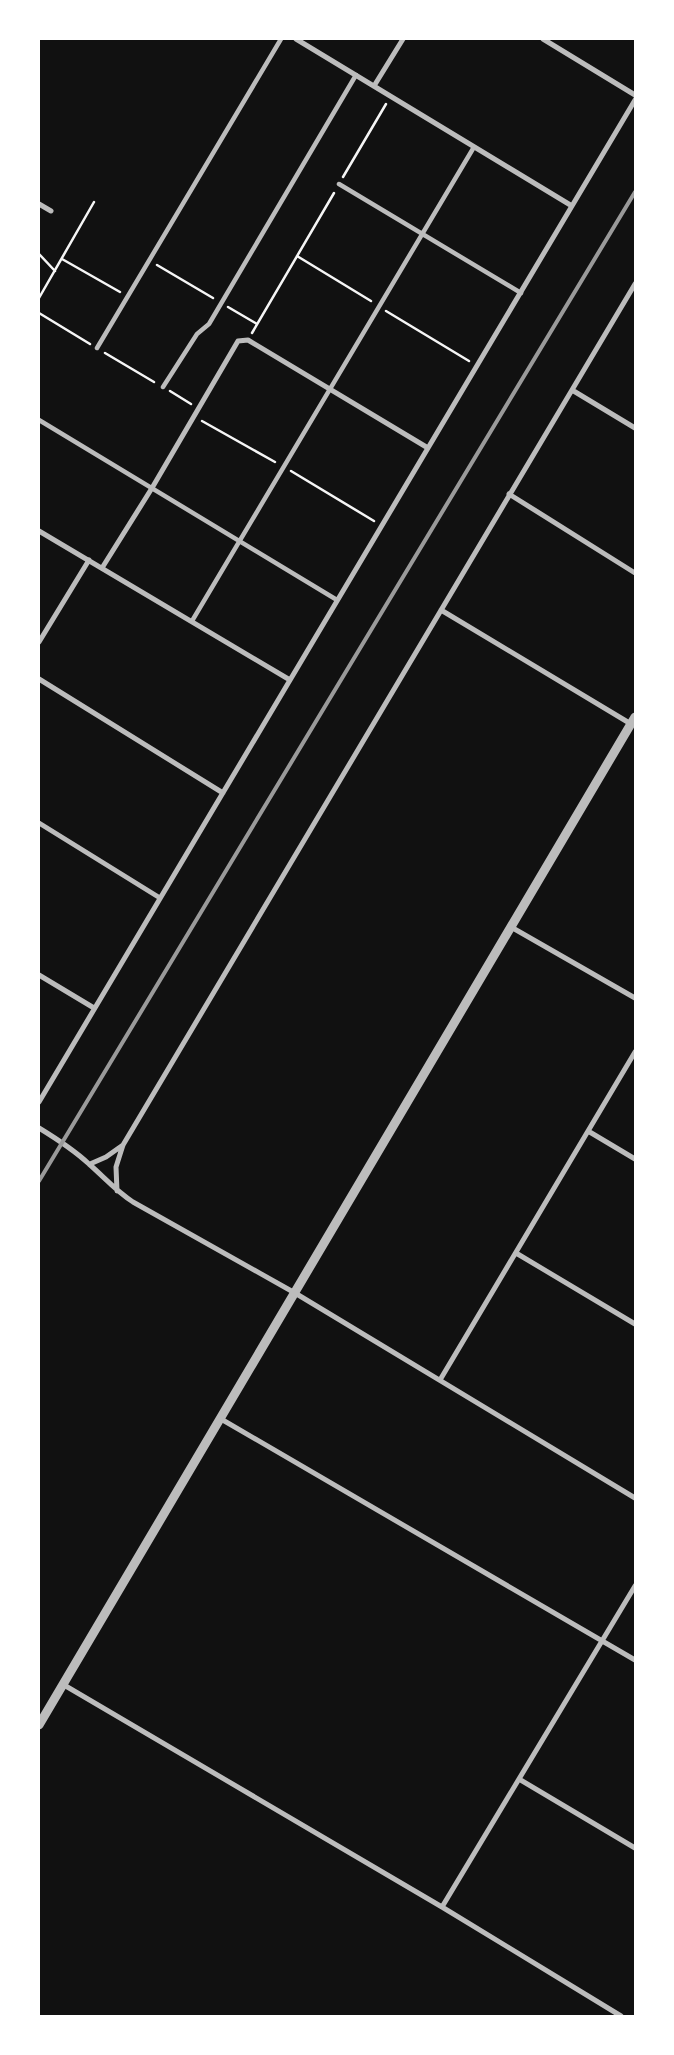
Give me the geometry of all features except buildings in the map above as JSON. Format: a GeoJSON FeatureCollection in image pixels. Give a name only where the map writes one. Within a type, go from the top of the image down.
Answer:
{"type":"FeatureCollection","features":[{"type":"Feature","properties":{"kind":"street"},"geometry":{"type":"LineString","coordinates":[[97,348],[281,39]]}},
{"type":"Feature","properties":{"kind":"street"},"geometry":{"type":"LineString","coordinates":[[296,39],[572,206]]}},
{"type":"Feature","properties":{"kind":"street"},"geometry":{"type":"LineString","coordinates":[[374,86],[403,39]]}},
{"type":"Feature","properties":{"kind":"street"},"geometry":{"type":"LineString","coordinates":[[543,39],[635,94]]}},
{"type":"Feature","properties":{"kind":"street"},"geometry":{"type":"LineString","coordinates":[[163,387],[197,334],[209,324],[356,75]]}},
{"type":"Feature","properties":{"kind":"street"},"geometry":{"type":"LineString","coordinates":[[39,1102],[635,100]]}},
{"type":"Feature","properties":{"kind":"street"},"geometry":{"type":"LineString","coordinates":[[192,621],[474,147]]}},
{"type":"Feature","properties":{"kind":"street"},"geometry":{"type":"LineString","coordinates":[[339,184],[521,292]]}},
{"type":"Feature","properties":{"kind":"street"},"geometry":{"type":"LineString","coordinates":[[39,204],[51,211]]}},
{"type":"Feature","properties":{"kind":"street"},"geometry":{"type":"LineString","coordinates":[[117,1191],[116,1167],[123,1145],[635,284]]}},
{"type":"Feature","properties":{"kind":"street"},"geometry":{"type":"LineString","coordinates":[[102,568],[152,488],[238,340],[248,340],[428,448]]}},
{"type":"Feature","properties":{"kind":"street"},"geometry":{"type":"LineString","coordinates":[[572,390],[635,428]]}},
{"type":"Feature","properties":{"kind":"street"},"geometry":{"type":"LineString","coordinates":[[39,420],[337,600]]}},
{"type":"Feature","properties":{"kind":"street"},"geometry":{"type":"LineString","coordinates":[[509,494],[635,573]]}},
{"type":"Feature","properties":{"kind":"street"},"geometry":{"type":"LineString","coordinates":[[39,531],[290,680]]}},
{"type":"Feature","properties":{"kind":"street"},"geometry":{"type":"LineString","coordinates":[[39,642],[89,560]]}},
{"type":"Feature","properties":{"kind":"street"},"geometry":{"type":"LineString","coordinates":[[39,1725],[633,721],[441,610]]}},
{"type":"Feature","properties":{"kind":"street"},"geometry":{"type":"LineString","coordinates":[[39,679],[223,793]]}},
{"type":"Feature","properties":{"kind":"street"},"geometry":{"type":"LineString","coordinates":[[39,823],[160,898]]}},
{"type":"Feature","properties":{"kind":"street"},"geometry":{"type":"LineString","coordinates":[[511,927],[635,998]]}},
{"type":"Feature","properties":{"kind":"street"},"geometry":{"type":"LineString","coordinates":[[39,975],[94,1008]]}},
{"type":"Feature","properties":{"kind":"street"},"geometry":{"type":"LineString","coordinates":[[440,1380],[635,1052]]}},
{"type":"Feature","properties":{"kind":"street"},"geometry":{"type":"LineString","coordinates":[[39,1128],[62,1142],[90,1164],[117,1191],[295,1293],[635,1498]]}},
{"type":"Feature","properties":{"kind":"street"},"geometry":{"type":"LineString","coordinates":[[588,1131],[635,1159]]}},
{"type":"Feature","properties":{"kind":"street"},"geometry":{"type":"LineString","coordinates":[[90,1164],[106,1157],[123,1145]]}},
{"type":"Feature","properties":{"kind":"street"},"geometry":{"type":"LineString","coordinates":[[516,1253],[635,1324]]}},
{"type":"Feature","properties":{"kind":"street"},"geometry":{"type":"LineString","coordinates":[[221,1418],[635,1660]]}},
{"type":"Feature","properties":{"kind":"street"},"geometry":{"type":"LineString","coordinates":[[442,1907],[635,1586]]}},
{"type":"Feature","properties":{"kind":"street"},"geometry":{"type":"LineString","coordinates":[[64,1684],[442,1907],[621,2016]]}},
{"type":"Feature","properties":{"kind":"street"},"geometry":{"type":"LineString","coordinates":[[519,1779],[635,1848]]}},
{"type":"Feature","properties":{"kind":"path"},"geometry":{"type":"LineString","coordinates":[[248,340],[390,96]]}},
{"type":"Feature","properties":{"kind":"path"},"geometry":{"type":"LineString","coordinates":[[39,298],[94,202]]}},
{"type":"Feature","properties":{"kind":"path"},"geometry":{"type":"LineString","coordinates":[[39,254],[55,271]]}},
{"type":"Feature","properties":{"kind":"path"},"geometry":{"type":"LineString","coordinates":[[62,258],[128,296]]}},
{"type":"Feature","properties":{"kind":"path"},"geometry":{"type":"LineString","coordinates":[[150,260],[257,324]]}},
{"type":"Feature","properties":{"kind":"path"},"geometry":{"type":"LineString","coordinates":[[39,313],[199,408]]}},
{"type":"Feature","properties":{"kind":"railway"},"geometry":{"type":"LineString","coordinates":[[39,1181],[635,192]]}}]}
